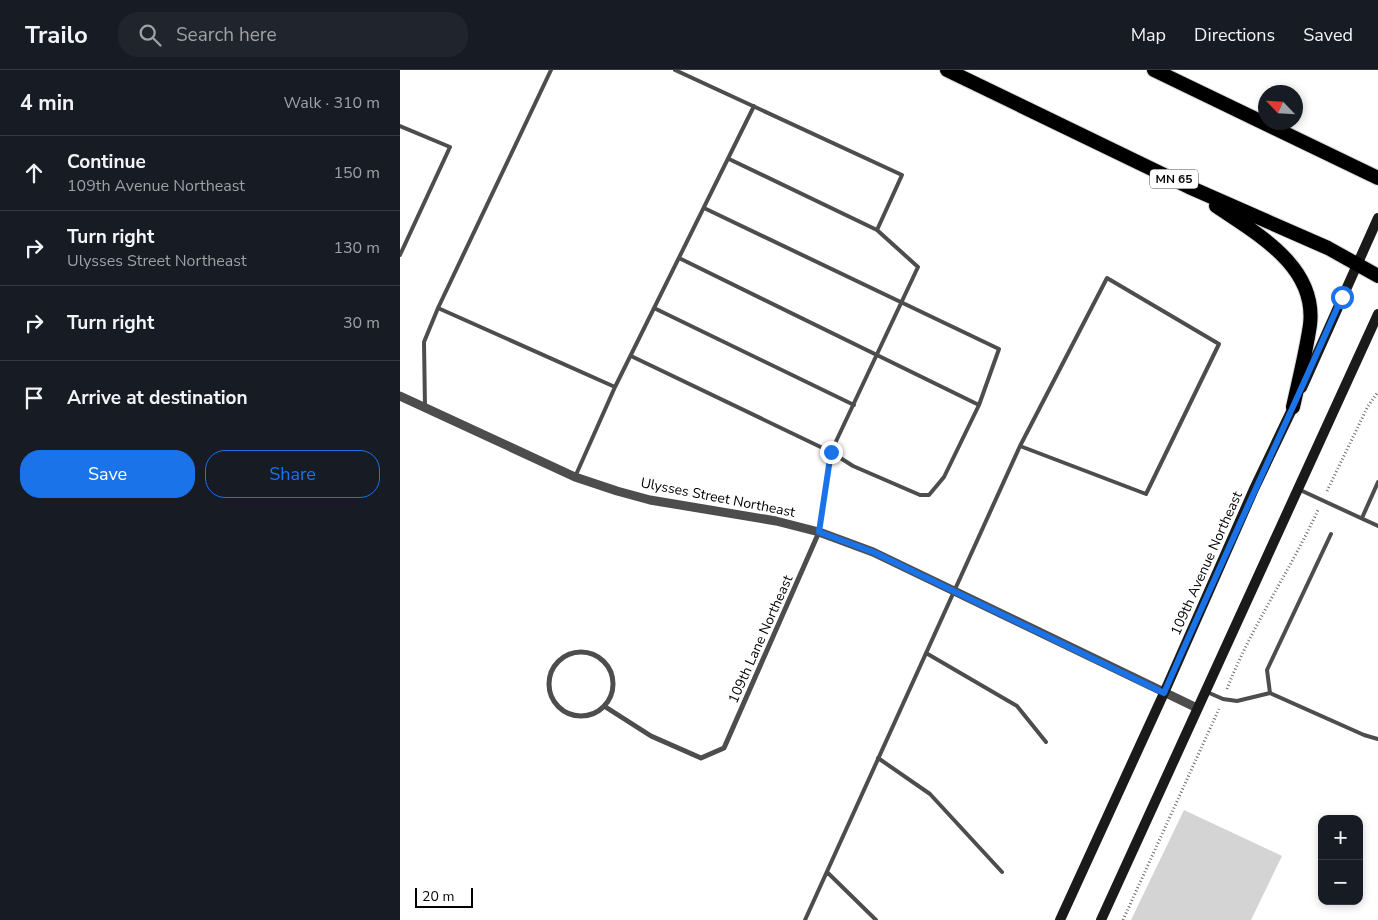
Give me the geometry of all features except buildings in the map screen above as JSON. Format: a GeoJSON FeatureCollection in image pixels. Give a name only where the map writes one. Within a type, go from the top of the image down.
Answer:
{"type":"FeatureCollection","features":[{"type":"Feature","properties":{"kind":"highway","name":"MN 65"},"geometry":{"type":"LineString","coordinates":[[947,70],[1189,187],[1328,248],[1378,276]]}},
{"type":"Feature","properties":{"kind":"highway"},"geometry":{"type":"LineString","coordinates":[[1154,70],[1378,178]]}},
{"type":"Feature","properties":{"kind":"highway"},"geometry":{"type":"LineString","coordinates":[[1189,187],[1262,238],[1284,255],[1294,267],[1308,299],[1310,324],[1293,407]]}},
{"type":"Feature","properties":{"kind":"main road","name":"109th Avenue Northeast"},"geometry":{"type":"LineString","coordinates":[[1060,920],[1378,218]]}},
{"type":"Feature","properties":{"kind":"main road"},"geometry":{"type":"LineString","coordinates":[[1101,920],[1378,314]]}},
{"type":"Feature","properties":{"kind":"street","name":"Ulysses Street Northeast"},"geometry":{"type":"LineString","coordinates":[[400,396],[575,477],[650,500],[776,521],[819,532],[873,552],[1197,708]]}},
{"type":"Feature","properties":{"kind":"street","name":"109th Lane Northeast"},"geometry":{"type":"LineString","coordinates":[[604,706],[651,736],[701,758],[724,748],[819,532]]}},
{"type":"Feature","properties":{"kind":"street"},"geometry":{"type":"LineString","coordinates":[[578,652],[589,653],[603,662],[612,675],[613,686],[610,697],[604,706],[586,715],[576,716],[558,707],[550,689],[553,669],[559,661],[568,655],[578,652]]}},
{"type":"Feature","properties":{"kind":"lane"},"geometry":{"type":"LineString","coordinates":[[425,408],[424,342],[438,308],[551,70]]}},
{"type":"Feature","properties":{"kind":"lane"},"geometry":{"type":"LineString","coordinates":[[675,70],[902,175],[877,230]]}},
{"type":"Feature","properties":{"kind":"lane"},"geometry":{"type":"LineString","coordinates":[[575,477],[615,386],[754,106]]}},
{"type":"Feature","properties":{"kind":"lane"},"geometry":{"type":"LineString","coordinates":[[400,126],[450,147],[400,255]]}},
{"type":"Feature","properties":{"kind":"lane"},"geometry":{"type":"LineString","coordinates":[[729,159],[877,230],[918,267],[831,452],[819,532]]}},
{"type":"Feature","properties":{"kind":"lane"},"geometry":{"type":"LineString","coordinates":[[630,356],[831,452],[853,466],[920,495],[930,494],[935,490],[949,467],[979,405],[999,350],[704,208]]}},
{"type":"Feature","properties":{"kind":"lane"},"geometry":{"type":"LineString","coordinates":[[679,258],[979,405]]}},
{"type":"Feature","properties":{"kind":"lane"},"geometry":{"type":"LineString","coordinates":[[805,920],[1020,446],[1107,278],[1219,344],[1146,494],[1020,446]]}},
{"type":"Feature","properties":{"kind":"lane"},"geometry":{"type":"LineString","coordinates":[[438,308],[615,386]]}},
{"type":"Feature","properties":{"kind":"lane"},"geometry":{"type":"LineString","coordinates":[[654,308],[854,405]]}},
{"type":"Feature","properties":{"kind":"lane"},"geometry":{"type":"LineString","coordinates":[[1362,518],[1378,482]]}},
{"type":"Feature","properties":{"kind":"lane"},"geometry":{"type":"LineString","coordinates":[[1297,488],[1378,526]]}},
{"type":"Feature","properties":{"kind":"lane"},"geometry":{"type":"LineString","coordinates":[[1270,693],[1267,670],[1331,534]]}},
{"type":"Feature","properties":{"kind":"lane"},"geometry":{"type":"LineString","coordinates":[[926,653],[1017,706],[1046,742]]}},
{"type":"Feature","properties":{"kind":"lane"},"geometry":{"type":"LineString","coordinates":[[1205,691],[1224,699],[1237,701],[1270,693],[1364,735],[1378,739]]}},
{"type":"Feature","properties":{"kind":"lane"},"geometry":{"type":"LineString","coordinates":[[878,758],[930,794],[1002,872]]}},
{"type":"Feature","properties":{"kind":"lane"},"geometry":{"type":"LineString","coordinates":[[827,872],[876,920]]}},
{"type":"Feature","properties":{"kind":"path"},"geometry":{"type":"LineString","coordinates":[[1123,920],[1257,624],[1295,559],[1368,406],[1378,392]]}},
{"type":"Feature","properties":{"kind":"shaded area"},"geometry":{"type":"Polygon","coordinates":[[[1184,810],[1282,856],[1251,920],[1131,920],[1184,810]]]}},
{"type":"Feature","properties":{"kind":"route"},"geometry":{"type":"LineString","coordinates":[[831,452],[821,508],[819,532],[873,552],[955,590],[1164,693],[1254,489],[1342,297]]}}]}
